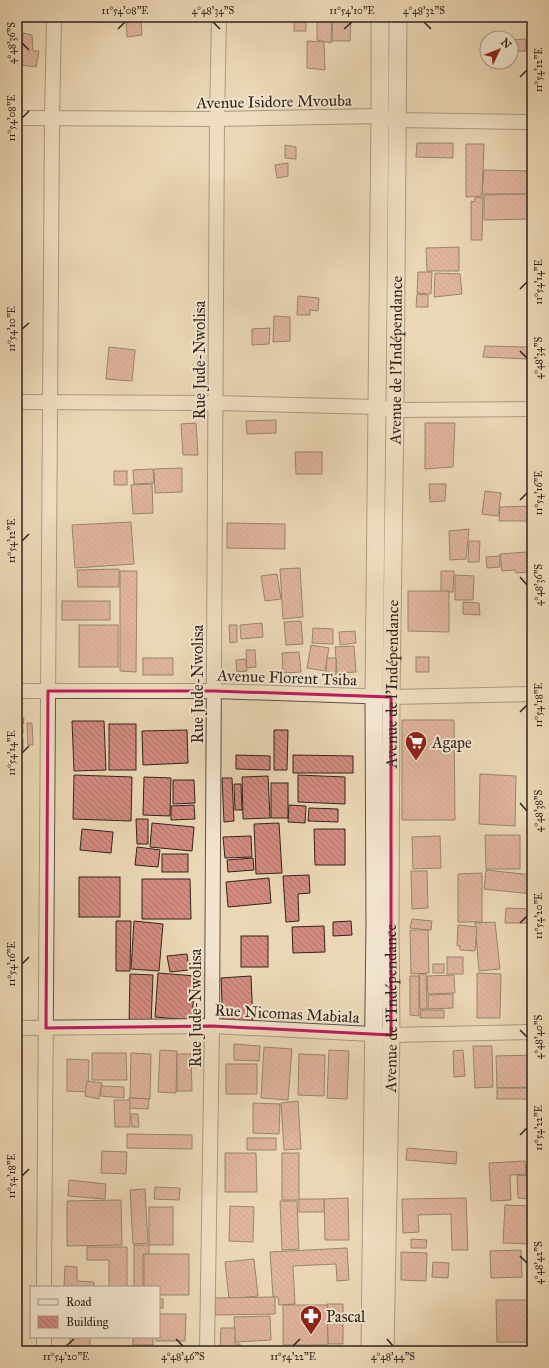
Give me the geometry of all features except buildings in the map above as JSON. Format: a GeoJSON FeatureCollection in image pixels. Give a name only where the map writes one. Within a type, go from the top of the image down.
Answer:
{"type":"FeatureCollection","features":[{"type":"Feature","properties":{"kind":"street"},"geometry":{"type":"LineString","coordinates":[[44,1286],[54,17]]}},
{"type":"Feature","properties":{"kind":"street","name":"Rue Jude-Nwolisa"},"geometry":{"type":"LineString","coordinates":[[208,1351],[212,1026],[217,119],[219,17]]}},
{"type":"Feature","properties":{"kind":"street","name":"Avenue de l'Indépendance"},"geometry":{"type":"LineString","coordinates":[[370,1351],[372,1034],[375,924],[374,697],[378,407],[380,17]]}},
{"type":"Feature","properties":{"kind":"street","name":"Avenue de l'Indépendance"},"geometry":{"type":"LineString","coordinates":[[385,1351],[391,1035],[391,697],[398,17]]}},
{"type":"Feature","properties":{"kind":"street","name":"Avenue Isidore Mvouba"},"geometry":{"type":"LineString","coordinates":[[17,118],[217,119],[380,116],[397,120],[532,122]]}},
{"type":"Feature","properties":{"kind":"street"},"geometry":{"type":"LineString","coordinates":[[17,402],[216,403],[378,407],[395,410],[532,409]]}},
{"type":"Feature","properties":{"kind":"street","name":"Avenue Florent Tsiba"},"geometry":{"type":"LineString","coordinates":[[17,691],[214,691],[374,697],[532,694]]}},
{"type":"Feature","properties":{"kind":"street","name":"Rue Nicomas Mabiala"},"geometry":{"type":"LineString","coordinates":[[17,1028],[212,1026],[391,1035],[532,1032]]}},
{"type":"Feature","properties":{"kind":"street"},"geometry":{"type":"LineString","coordinates":[[44,1338],[44,1351]]}},
{"type":"Feature","properties":{"kind":"highlighted area"},"geometry":{"type":"Polygon","coordinates":[[[48,691],[214,691],[391,697],[391,1035],[212,1026],[46,1028],[48,691]]]}},
{"type":"Feature","properties":{"kind":"place","name":"Agape"},"geometry":{"type":"Point","coordinates":[416,762]}},
{"type":"Feature","properties":{"kind":"place","name":"Pascal"},"geometry":{"type":"Point","coordinates":[311,1336]}}]}
